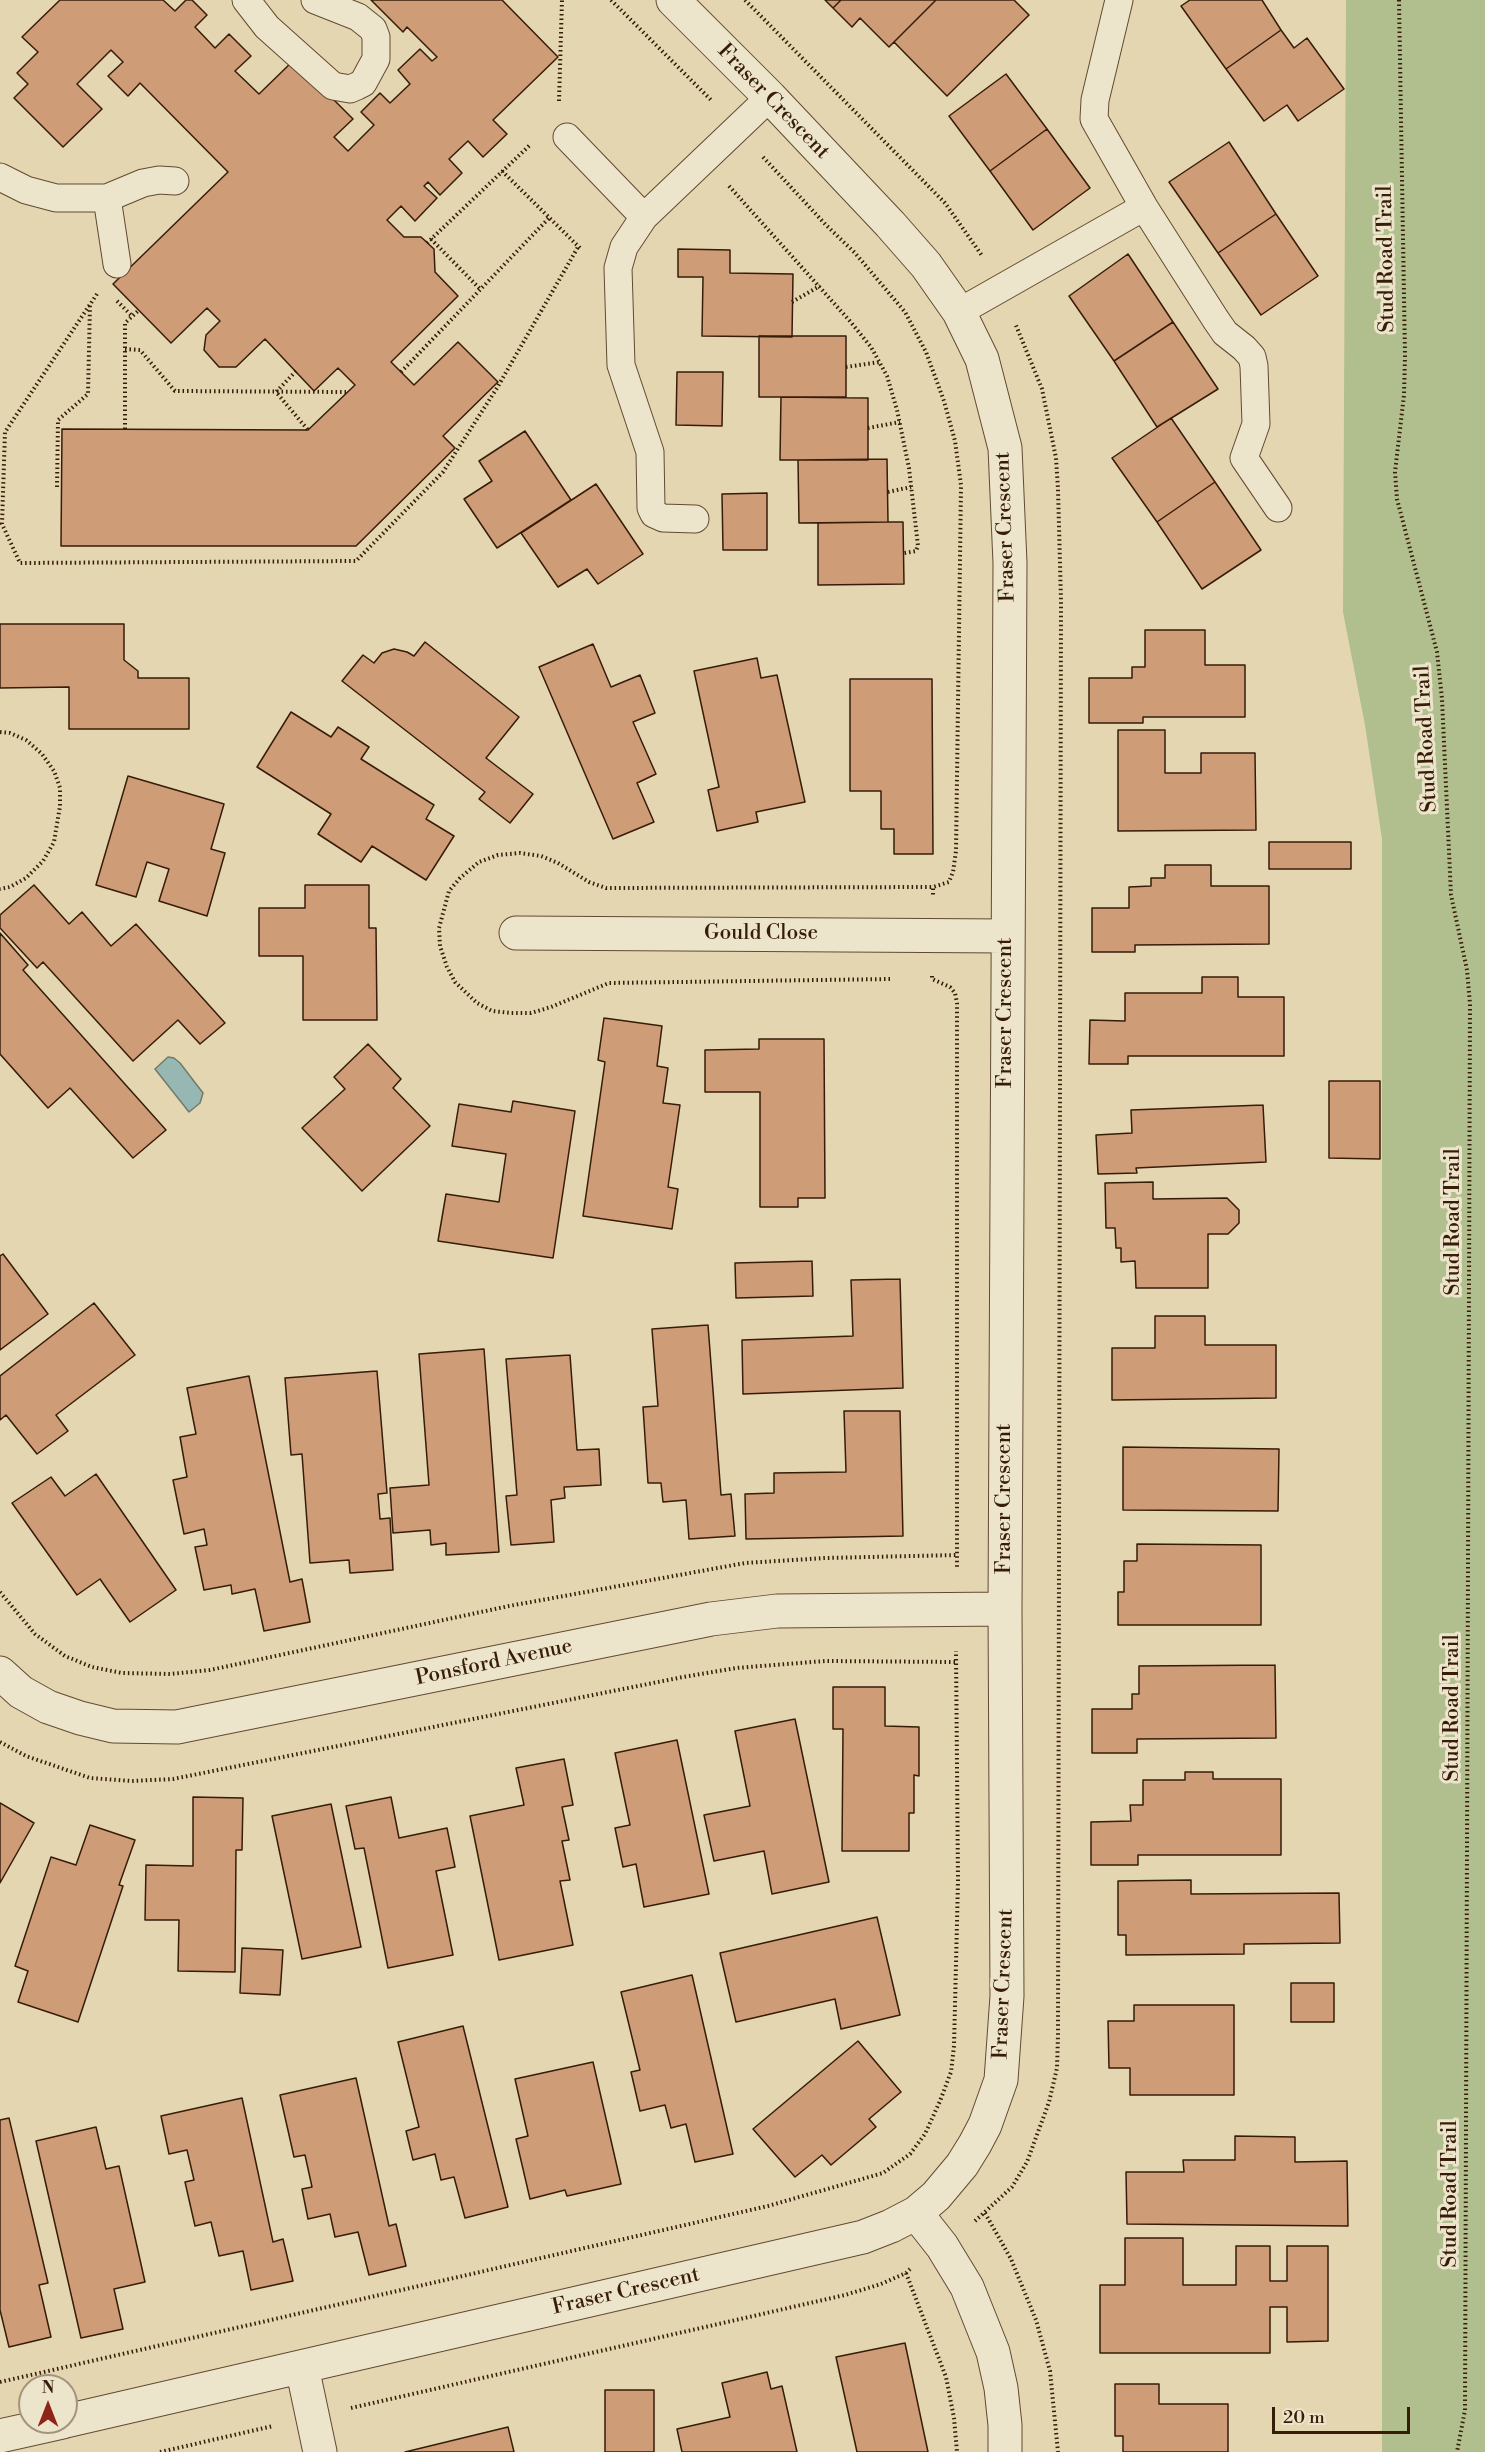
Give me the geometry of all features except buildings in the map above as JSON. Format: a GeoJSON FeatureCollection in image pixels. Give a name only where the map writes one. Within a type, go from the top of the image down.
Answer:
{"type":"FeatureCollection","features":[{"type":"Feature","properties":{"kind":"street","name":"Fraser Crescent"},"geometry":{"type":"LineString","coordinates":[[78,2419],[829,2246],[891,2226],[916,2213],[936,2196],[962,2165],[985,2125],[1000,2080],[1007,1996],[1005,1609],[1010,563],[1005,448],[982,359],[959,312],[926,265],[770,97],[673,0]]}},
{"type":"Feature","properties":{"kind":"street","name":"Gould Close"},"geometry":{"type":"LineString","coordinates":[[516,933],[1007,936]]}},
{"type":"Feature","properties":{"kind":"street","name":"Ponsford Avenue"},"geometry":{"type":"LineString","coordinates":[[0,1673],[21,1692],[39,1702],[80,1718],[113,1726],[177,1727],[711,1619],[777,1611],[1005,1609]]}},
{"type":"Feature","properties":{"kind":"street"},"geometry":{"type":"LineString","coordinates":[[916,2213],[942,2246],[966,2287],[993,2352],[1005,2425],[1005,2452]]}},
{"type":"Feature","properties":{"kind":"street"},"geometry":{"type":"LineString","coordinates":[[302,2367],[320,2452]]}},
{"type":"Feature","properties":{"kind":"street","name":"Fraser Crescent"},"geometry":{"type":"LineString","coordinates":[[0,2436],[18,2432]]}},
{"type":"Feature","properties":{"kind":"lane"},"geometry":{"type":"LineString","coordinates":[[246,0],[267,27],[333,86],[350,89],[363,83],[376,59],[376,37],[373,29],[358,17],[315,0]]}},
{"type":"Feature","properties":{"kind":"lane"},"geometry":{"type":"LineString","coordinates":[[1119,0],[1095,100],[1094,119],[1144,207],[1225,333],[1252,357],[1256,424],[1244,458],[1278,508]]}},
{"type":"Feature","properties":{"kind":"lane"},"geometry":{"type":"LineString","coordinates":[[695,519],[663,518],[654,514],[651,508],[650,452],[621,365],[620,263],[624,248],[644,217],[770,97]]}},
{"type":"Feature","properties":{"kind":"lane"},"geometry":{"type":"LineString","coordinates":[[567,137],[644,217]]}},
{"type":"Feature","properties":{"kind":"lane"},"geometry":{"type":"LineString","coordinates":[[0,177],[26,190],[56,198],[107,198],[143,183],[159,180],[175,181]]}},
{"type":"Feature","properties":{"kind":"lane"},"geometry":{"type":"LineString","coordinates":[[107,198],[117,264]]}},
{"type":"Feature","properties":{"kind":"lane"},"geometry":{"type":"LineString","coordinates":[[959,312],[1144,207]]}},
{"type":"Feature","properties":{"kind":"path"},"geometry":{"type":"LineString","coordinates":[[558,105],[562,0]]}},
{"type":"Feature","properties":{"kind":"path"},"geometry":{"type":"LineString","coordinates":[[611,0],[717,107]]}},
{"type":"Feature","properties":{"kind":"path"},"geometry":{"type":"LineString","coordinates":[[745,0],[945,203],[986,261]]}},
{"type":"Feature","properties":{"kind":"path","name":"Stud Road Trail"},"geometry":{"type":"LineString","coordinates":[[1399,0],[1405,356],[1404,395],[1395,472],[1397,499],[1437,651],[1442,699],[1451,895],[1467,970],[1470,1004],[1466,2410],[1457,2452]]}},
{"type":"Feature","properties":{"kind":"path"},"geometry":{"type":"LineString","coordinates":[[481,290],[429,241],[534,140]]}},
{"type":"Feature","properties":{"kind":"path"},"geometry":{"type":"LineString","coordinates":[[760,153],[855,253],[904,312],[926,352],[944,401],[955,441],[961,485],[956,851],[949,882],[933,887],[933,905]]}},
{"type":"Feature","properties":{"kind":"path"},"geometry":{"type":"LineString","coordinates":[[705,159],[820,286],[871,347],[880,362],[887,376],[900,422],[911,488],[918,546],[916,551],[904,553]]}},
{"type":"Feature","properties":{"kind":"path"},"geometry":{"type":"LineString","coordinates":[[502,171],[578,248],[620,263]]}},
{"type":"Feature","properties":{"kind":"path"},"geometry":{"type":"LineString","coordinates":[[401,372],[549,218]]}},
{"type":"Feature","properties":{"kind":"path"},"geometry":{"type":"LineString","coordinates":[[117,264],[5,432],[2,524],[20,563],[356,561],[443,472],[497,388],[578,248]]}},
{"type":"Feature","properties":{"kind":"path"},"geometry":{"type":"LineString","coordinates":[[792,302],[820,286]]}},
{"type":"Feature","properties":{"kind":"path"},"geometry":{"type":"LineString","coordinates":[[57,488],[58,420],[88,394],[90,303]]}},
{"type":"Feature","properties":{"kind":"path"},"geometry":{"type":"LineString","coordinates":[[125,429],[125,323],[139,310]]}},
{"type":"Feature","properties":{"kind":"path"},"geometry":{"type":"LineString","coordinates":[[972,2223],[1012,2187],[1027,2162],[1052,2091],[1057,2068],[1058,2035],[1061,684],[1059,500],[1056,458],[1042,389],[1012,317]]}},
{"type":"Feature","properties":{"kind":"path"},"geometry":{"type":"LineString","coordinates":[[125,349],[140,350],[175,391],[346,392]]}},
{"type":"Feature","properties":{"kind":"path"},"geometry":{"type":"LineString","coordinates":[[846,367],[880,362]]}},
{"type":"Feature","properties":{"kind":"path"},"geometry":{"type":"LineString","coordinates":[[276,392],[296,371]]}},
{"type":"Feature","properties":{"kind":"path"},"geometry":{"type":"LineString","coordinates":[[276,392],[308,430]]}},
{"type":"Feature","properties":{"kind":"path"},"geometry":{"type":"LineString","coordinates":[[868,428],[900,422]]}},
{"type":"Feature","properties":{"kind":"path"},"geometry":{"type":"LineString","coordinates":[[888,492],[911,488]]}},
{"type":"Feature","properties":{"kind":"path"},"geometry":{"type":"LineString","coordinates":[[0,732],[10,733],[26,740],[42,754],[54,771],[60,788],[60,806],[54,842],[43,861],[26,878],[10,887],[0,889]]}},
{"type":"Feature","properties":{"kind":"path"},"geometry":{"type":"LineString","coordinates":[[933,971],[933,979],[950,987],[957,1003],[957,1572]]}},
{"type":"Feature","properties":{"kind":"path"},"geometry":{"type":"LineString","coordinates":[[0,1592],[35,1634],[65,1656],[92,1667],[122,1673],[170,1674],[210,1670],[509,1606],[745,1563],[825,1558],[957,1555]]}},
{"type":"Feature","properties":{"kind":"path"},"geometry":{"type":"LineString","coordinates":[[0,2382],[768,2206],[883,2173],[910,2154],[925,2134],[940,2101],[951,2072],[954,2046],[958,1881],[956,1645]]}},
{"type":"Feature","properties":{"kind":"path"},"geometry":{"type":"LineString","coordinates":[[0,1742],[26,1756],[90,1778],[132,1781],[173,1779],[660,1681],[736,1668],[825,1661],[956,1662]]}},
{"type":"Feature","properties":{"kind":"path"},"geometry":{"type":"LineString","coordinates":[[985,2213],[1011,2259],[1036,2320],[1050,2371],[1058,2452]]}},
{"type":"Feature","properties":{"kind":"path"},"geometry":{"type":"LineString","coordinates":[[341,2410],[845,2295],[881,2284],[906,2273],[912,2266]]}},
{"type":"Feature","properties":{"kind":"path"},"geometry":{"type":"LineString","coordinates":[[906,2273],[946,2378],[954,2418],[957,2452]]}},
{"type":"Feature","properties":{"kind":"path"},"geometry":{"type":"LineString","coordinates":[[160,2452],[281,2424]]}},
{"type":"Feature","properties":{"kind":"green space"},"geometry":{"type":"Polygon","coordinates":[[[1346,0],[1485,0],[1485,2452],[1382,2452],[1382,839],[1365,725],[1343,612],[1346,0]]]}},
{"type":"Feature","properties":{"kind":"water"},"geometry":{"type":"Polygon","coordinates":[[[168,1057],[180,1063],[203,1093],[200,1103],[189,1112],[155,1069],[168,1057]]]}}]}
